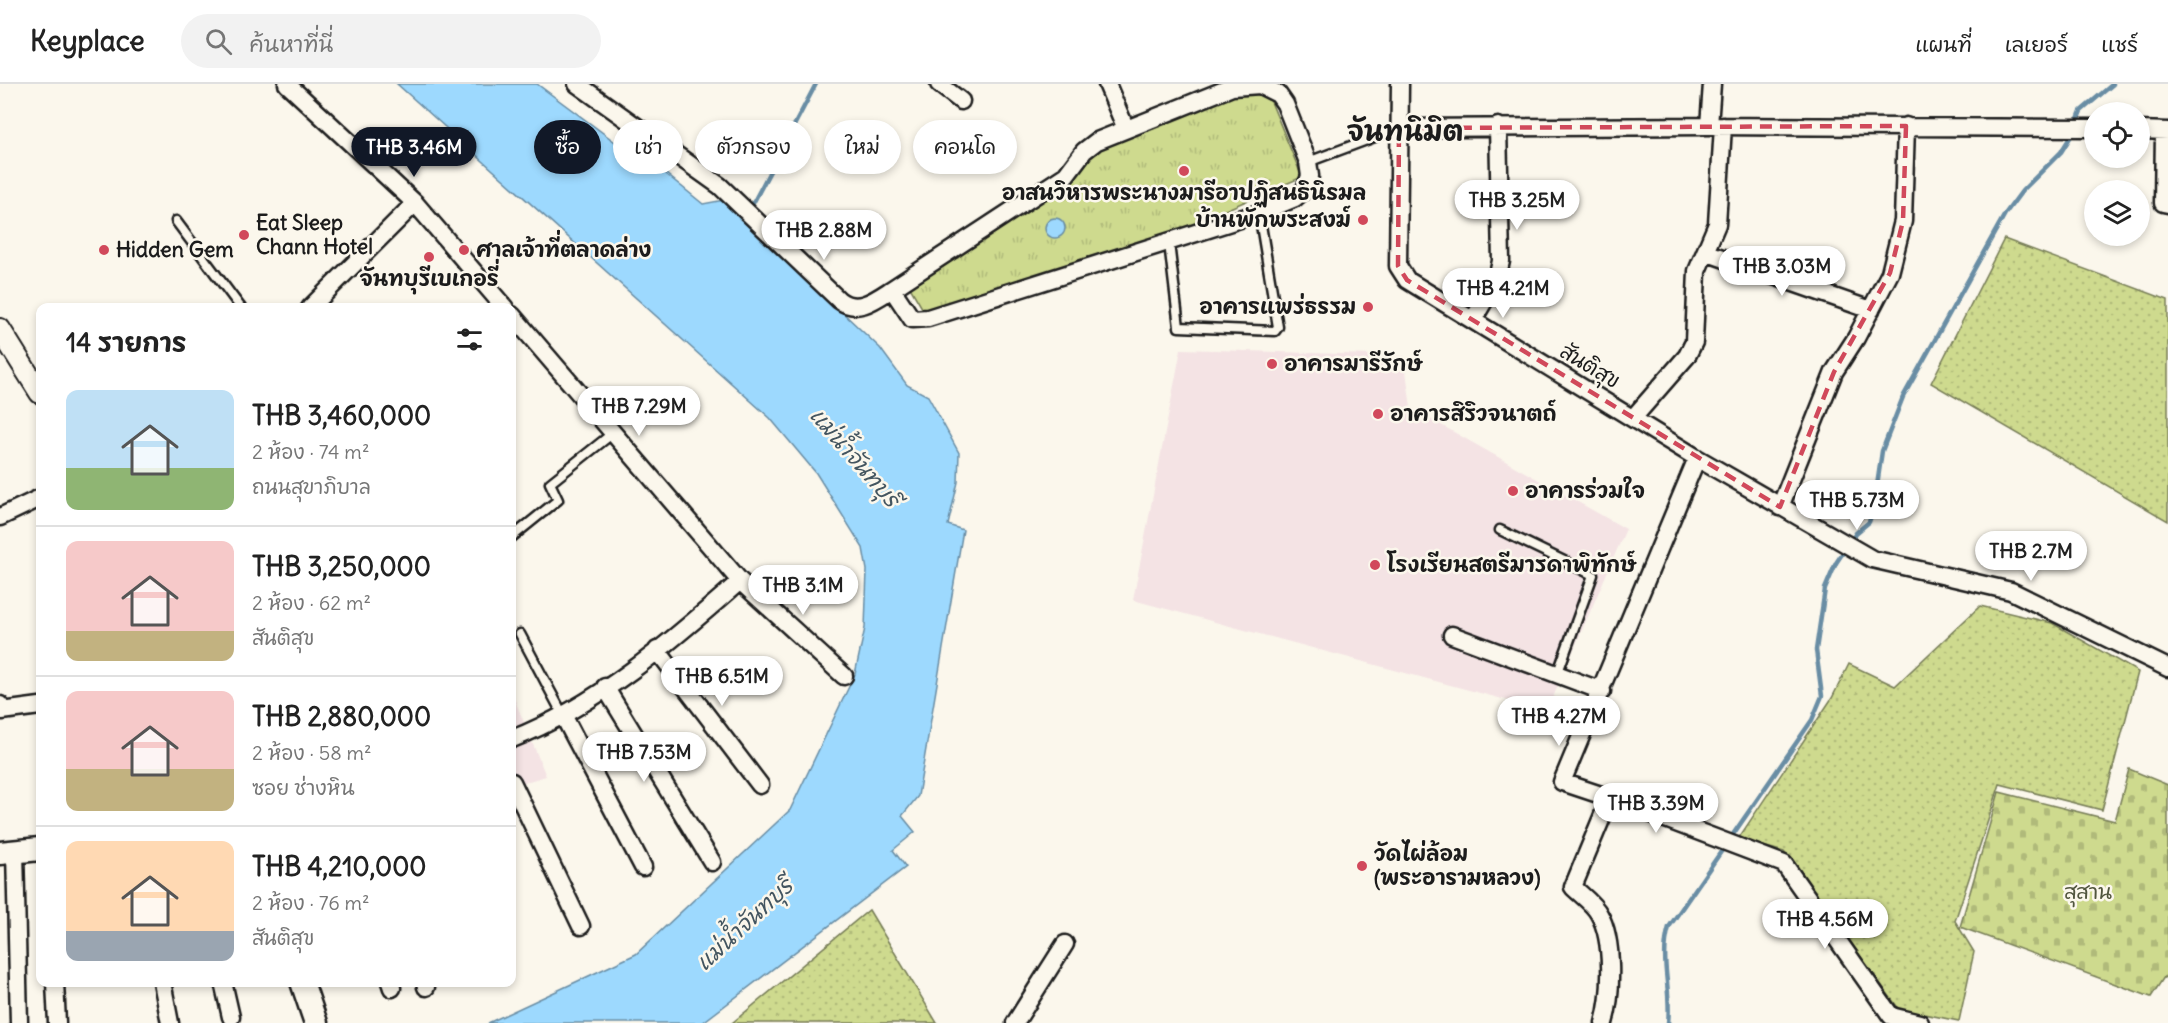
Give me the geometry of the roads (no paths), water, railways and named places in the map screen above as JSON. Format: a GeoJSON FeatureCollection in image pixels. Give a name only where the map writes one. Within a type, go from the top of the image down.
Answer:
{"type":"FeatureCollection","features":[{"type":"Feature","properties":{"kind":"main road"},"geometry":{"type":"LineString","coordinates":[[8,852],[36,849]]}},
{"type":"Feature","properties":{"kind":"main road"},"geometry":{"type":"LineString","coordinates":[[304,987],[313,1014]]}},
{"type":"Feature","properties":{"kind":"street"},"geometry":{"type":"LineString","coordinates":[[287,84],[415,202],[501,303]]}},
{"type":"Feature","properties":{"kind":"street"},"geometry":{"type":"LineString","coordinates":[[577,84],[720,186],[844,304],[858,307],[892,289],[1066,175],[1088,147],[1126,129],[1232,87],[1260,85],[1278,94],[1285,104],[1308,162],[1310,176],[1305,189],[1295,198],[1259,213],[924,319],[915,320],[910,316],[892,289]]}},
{"type":"Feature","properties":{"kind":"street"},"geometry":{"type":"LineString","coordinates":[[939,84],[961,101]]}},
{"type":"Feature","properties":{"kind":"street"},"geometry":{"type":"LineString","coordinates":[[1107,84],[1126,129]]}},
{"type":"Feature","properties":{"kind":"street","name":"สันติสุข"},"geometry":{"type":"LineString","coordinates":[[1400,84],[1398,266],[1407,280],[1697,458],[1872,559],[2011,591],[2168,668]]}},
{"type":"Feature","properties":{"kind":"street"},"geometry":{"type":"LineString","coordinates":[[1633,418],[1691,349],[1696,324],[1696,271],[1717,224],[1716,126],[1712,84]]}},
{"type":"Feature","properties":{"kind":"street"},"geometry":{"type":"LineString","coordinates":[[1399,128],[1498,126],[2084,128]]}},
{"type":"Feature","properties":{"kind":"street"},"geometry":{"type":"LineString","coordinates":[[1473,320],[1497,279],[1501,261],[1498,126]]}},
{"type":"Feature","properties":{"kind":"street"},"geometry":{"type":"LineString","coordinates":[[1780,507],[1834,372],[1890,273],[1903,221],[1906,126]]}},
{"type":"Feature","properties":{"kind":"street"},"geometry":{"type":"LineString","coordinates":[[2150,130],[2166,131],[2163,203],[2168,204]]}},
{"type":"Feature","properties":{"kind":"street"},"geometry":{"type":"LineString","coordinates":[[315,303],[415,202]]}},
{"type":"Feature","properties":{"kind":"street"},"geometry":{"type":"LineString","coordinates":[[1705,252],[1871,310]]}},
{"type":"Feature","properties":{"kind":"street"},"geometry":{"type":"LineString","coordinates":[[516,320],[740,581],[843,676]]}},
{"type":"Feature","properties":{"kind":"street"},"geometry":{"type":"LineString","coordinates":[[0,329],[36,387]]}},
{"type":"Feature","properties":{"kind":"street"},"geometry":{"type":"LineString","coordinates":[[1697,458],[1602,691],[1559,785],[1610,798],[1785,864],[1891,1016],[1920,1023]]}},
{"type":"Feature","properties":{"kind":"street"},"geometry":{"type":"LineString","coordinates":[[0,516],[36,500]]}},
{"type":"Feature","properties":{"kind":"street"},"geometry":{"type":"LineString","coordinates":[[516,738],[563,715],[605,687],[657,650],[740,581]]}},
{"type":"Feature","properties":{"kind":"street"},"geometry":{"type":"LineString","coordinates":[[1452,635],[1602,691]]}},
{"type":"Feature","properties":{"kind":"street"},"geometry":{"type":"LineString","coordinates":[[657,650],[760,785]]}},
{"type":"Feature","properties":{"kind":"street"},"geometry":{"type":"LineString","coordinates":[[605,687],[712,862]]}},
{"type":"Feature","properties":{"kind":"street"},"geometry":{"type":"LineString","coordinates":[[0,705],[2,711],[36,707]]}},
{"type":"Feature","properties":{"kind":"street"},"geometry":{"type":"LineString","coordinates":[[563,715],[643,867]]}},
{"type":"Feature","properties":{"kind":"street"},"geometry":{"type":"LineString","coordinates":[[516,790],[580,926]]}},
{"type":"Feature","properties":{"kind":"street"},"geometry":{"type":"LineString","coordinates":[[1604,1023],[1610,963],[1607,933],[1599,912],[1573,887],[1610,798]]}},
{"type":"Feature","properties":{"kind":"street"},"geometry":{"type":"LineString","coordinates":[[8,852],[19,1023]]}},
{"type":"Feature","properties":{"kind":"street"},"geometry":{"type":"LineString","coordinates":[[1015,1023],[1065,944]]}},
{"type":"Feature","properties":{"kind":"street"},"geometry":{"type":"LineString","coordinates":[[55,987],[57,1023]]}},
{"type":"Feature","properties":{"kind":"street"},"geometry":{"type":"LineString","coordinates":[[163,987],[170,1023]]}},
{"type":"Feature","properties":{"kind":"street"},"geometry":{"type":"LineString","coordinates":[[224,987],[231,1017]]}},
{"type":"Feature","properties":{"kind":"lane"},"geometry":{"type":"LineString","coordinates":[[1308,162],[1399,128]]}},
{"type":"Feature","properties":{"kind":"lane"},"geometry":{"type":"LineString","coordinates":[[1169,243],[1179,327],[1275,331],[1278,327],[1259,213]]}},
{"type":"Feature","properties":{"kind":"lane"},"geometry":{"type":"LineString","coordinates":[[176,221],[237,303]]}},
{"type":"Feature","properties":{"kind":"lane"},"geometry":{"type":"LineString","coordinates":[[516,534],[558,500],[550,483],[613,434]]}},
{"type":"Feature","properties":{"kind":"lane"},"geometry":{"type":"LineString","coordinates":[[1500,530],[1593,575],[1557,675]]}},
{"type":"Feature","properties":{"kind":"lane"},"geometry":{"type":"LineString","coordinates":[[520,634],[563,715]]}},
{"type":"Feature","properties":{"kind":"water","name":"แม่น้ำจันทบุรี"},"geometry":{"type":"Polygon","coordinates":[[[397,84],[537,84],[586,120],[534,120],[534,174],[601,174],[601,131],[613,140],[613,174],[666,174],[703,204],[724,200],[880,348],[907,385],[928,396],[959,453],[958,482],[948,525],[963,530],[918,796],[902,816],[915,832],[893,850],[906,867],[702,1023],[488,1023],[636,954],[790,810],[855,674],[865,628],[867,570],[863,548],[816,473],[770,418],[397,84]]]}},
{"type":"Feature","properties":{"kind":"water"},"geometry":{"type":"Polygon","coordinates":[[[1055,218],[1062,221],[1065,228],[1062,235],[1055,238],[1048,235],[1045,228],[1048,221],[1055,218]]]}},
{"type":"Feature","properties":{"kind":"waterway"},"geometry":{"type":"LineString","coordinates":[[750,209],[816,84]]}},
{"type":"Feature","properties":{"kind":"waterway"},"geometry":{"type":"LineString","coordinates":[[1668,1023],[1665,952],[1669,927],[1812,720],[1822,696],[1816,650],[1825,589],[1836,563],[1856,533],[1869,522],[1874,506],[1882,451],[1903,397],[2005,214],[2022,191],[2061,152],[2071,136],[2081,111],[2113,84]]}},
{"type":"Feature","properties":{"kind":"place","name":"อาสนวิหารพระนางมารีอาปฏิสนธินิรมล"},"geometry":{"type":"Point","coordinates":[1184,171]}},
{"type":"Feature","properties":{"kind":"place","name":"บ้านพักพระสงฆ์"},"geometry":{"type":"Point","coordinates":[1363,220]}},
{"type":"Feature","properties":{"kind":"place","name":"Eat Sleep Chann Hotel"},"geometry":{"type":"Point","coordinates":[244,235]}},
{"type":"Feature","properties":{"kind":"place","name":"Hidden Gem"},"geometry":{"type":"Point","coordinates":[104,250]}},
{"type":"Feature","properties":{"kind":"place","name":"ศาลเจ้าที่ตลาดล่าง"},"geometry":{"type":"Point","coordinates":[464,250]}},
{"type":"Feature","properties":{"kind":"place","name":"จันทบุรีเบเกอรี่"},"geometry":{"type":"Point","coordinates":[429,257]}},
{"type":"Feature","properties":{"kind":"place","name":"อาคารแพร่ธรรม"},"geometry":{"type":"Point","coordinates":[1368,307]}},
{"type":"Feature","properties":{"kind":"place","name":"อาคารมารีรักษ์"},"geometry":{"type":"Point","coordinates":[1272,364]}},
{"type":"Feature","properties":{"kind":"place","name":"อาคารสิริวจนาตถ์"},"geometry":{"type":"Point","coordinates":[1378,414]}},
{"type":"Feature","properties":{"kind":"place","name":"อาคารร่วมใจ"},"geometry":{"type":"Point","coordinates":[1513,491]}},
{"type":"Feature","properties":{"kind":"place","name":"โรงเรียนสตรีมารดาพิทักษ์"},"geometry":{"type":"Point","coordinates":[1375,565]}},
{"type":"Feature","properties":{"kind":"place","name":"วัดไผ่ล้อม (พระอารามหลวง)"},"geometry":{"type":"Point","coordinates":[1362,866]}},
{"type":"Feature","properties":{"kind":"district","name":"จันทนิมิต"},"geometry":{"type":"Point","coordinates":[1405,132]}},
{"type":"Feature","properties":{"kind":"park label","name":"สุสาน"},"geometry":{"type":"Point","coordinates":[2088,892]}}]}
